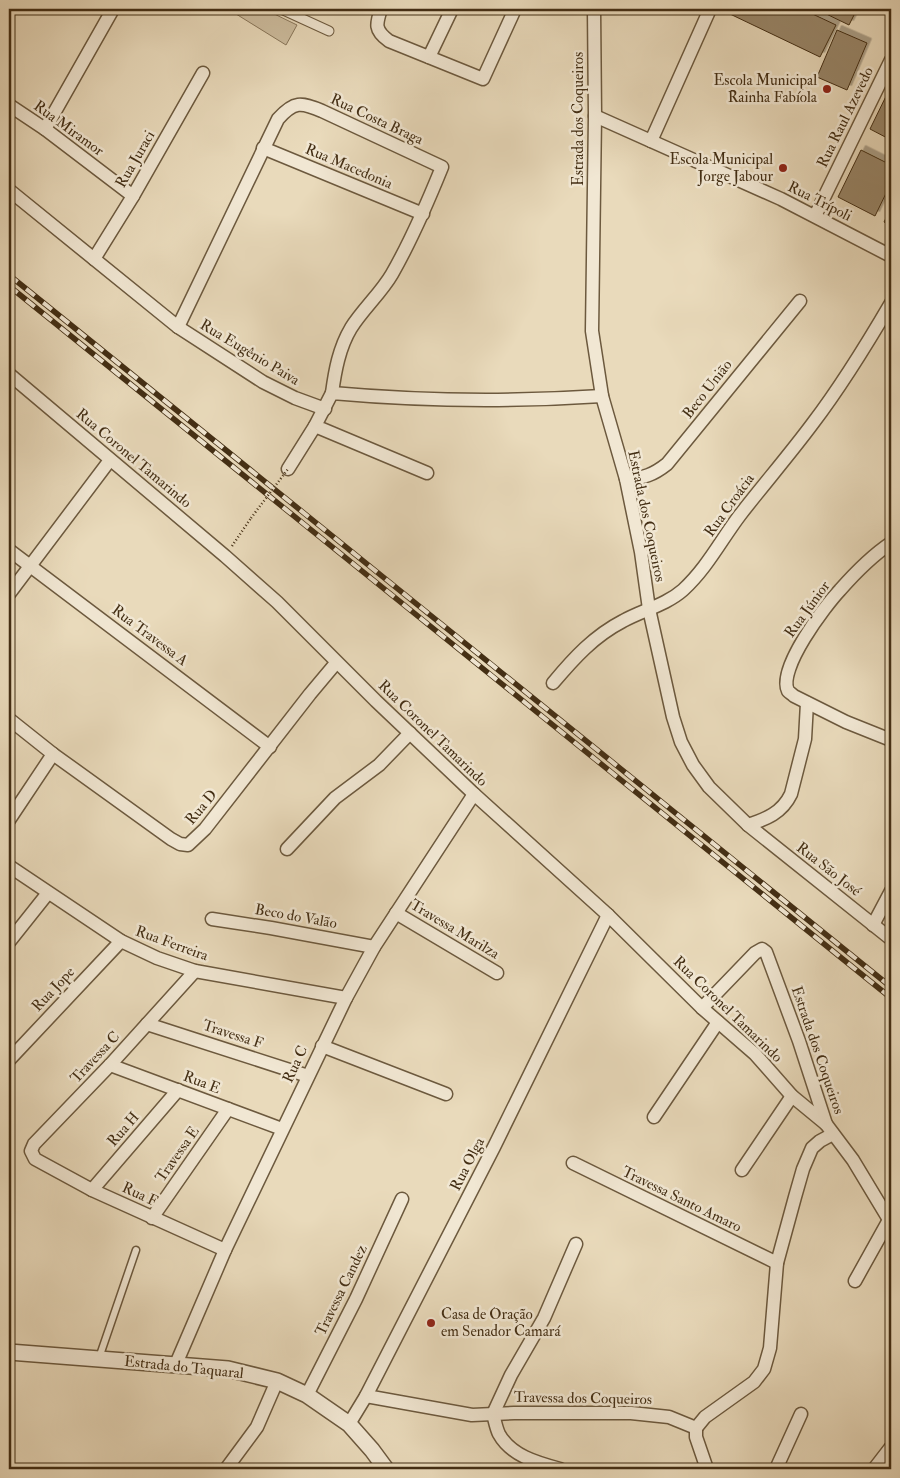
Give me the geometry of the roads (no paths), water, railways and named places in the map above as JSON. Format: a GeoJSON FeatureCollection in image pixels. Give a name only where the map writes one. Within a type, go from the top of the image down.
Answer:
{"type":"FeatureCollection","features":[{"type":"Feature","properties":{"kind":"street"},"geometry":{"type":"LineString","coordinates":[[44,129],[113,9]]}},
{"type":"Feature","properties":{"kind":"street"},"geometry":{"type":"LineString","coordinates":[[281,9],[328,31]]}},
{"type":"Feature","properties":{"kind":"street"},"geometry":{"type":"LineString","coordinates":[[381,9],[376,22],[379,32],[383,36],[483,79],[515,9]]}},
{"type":"Feature","properties":{"kind":"street"},"geometry":{"type":"LineString","coordinates":[[429,57],[452,9]]}},
{"type":"Feature","properties":{"kind":"street","name":"Estrada dos Coqueiros"},"geometry":{"type":"LineString","coordinates":[[594,9],[595,116],[592,331],[602,396],[626,479],[649,609],[673,717],[693,765],[709,787],[748,825]]}},
{"type":"Feature","properties":{"kind":"street"},"geometry":{"type":"LineString","coordinates":[[651,141],[710,9]]}},
{"type":"Feature","properties":{"kind":"street","name":"Rua Raul Azevedo"},"geometry":{"type":"LineString","coordinates":[[815,216],[891,60]]}},
{"type":"Feature","properties":{"kind":"street","name":"Rua Juraci"},"geometry":{"type":"LineString","coordinates":[[94,260],[203,73]]}},
{"type":"Feature","properties":{"kind":"street","name":"Rua Costa Braga"},"geometry":{"type":"LineString","coordinates":[[178,327],[278,119],[292,106],[300,104],[309,105],[442,167],[423,214],[391,276],[350,330],[338,357],[332,393]]}},
{"type":"Feature","properties":{"kind":"street","name":"Rua Miramor"},"geometry":{"type":"LineString","coordinates":[[9,105],[133,196]]}},
{"type":"Feature","properties":{"kind":"street","name":"Rua Trípoli"},"geometry":{"type":"LineString","coordinates":[[595,116],[815,216],[891,256]]}},
{"type":"Feature","properties":{"kind":"street","name":"Rua Macedonia"},"geometry":{"type":"LineString","coordinates":[[263,148],[423,214]]}},
{"type":"Feature","properties":{"kind":"street","name":"Rua Eugênio Paiva"},"geometry":{"type":"LineString","coordinates":[[9,190],[178,327],[263,382],[295,398],[325,409]]}},
{"type":"Feature","properties":{"kind":"street","name":"Beco União"},"geometry":{"type":"LineString","coordinates":[[626,479],[644,478],[667,464],[800,301]]}},
{"type":"Feature","properties":{"kind":"street","name":"Rua Croácia"},"geometry":{"type":"LineString","coordinates":[[553,683],[584,648],[599,636],[625,620],[670,600],[688,585],[707,564],[738,517],[818,417],[866,346],[891,303]]}},
{"type":"Feature","properties":{"kind":"street","name":"Rua Coronel Tamarindo"},"geometry":{"type":"LineString","coordinates":[[9,374],[277,602],[336,663],[474,794],[608,915],[702,1008],[755,1054],[792,1096],[829,1129]]}},
{"type":"Feature","properties":{"kind":"street"},"geometry":{"type":"LineString","coordinates":[[288,469],[325,409],[332,393],[389,398],[501,401],[602,396]]}},
{"type":"Feature","properties":{"kind":"street"},"geometry":{"type":"LineString","coordinates":[[315,426],[427,473]]}},
{"type":"Feature","properties":{"kind":"street"},"geometry":{"type":"LineString","coordinates":[[9,594],[110,460]]}},
{"type":"Feature","properties":{"kind":"street","name":"Rua Júnior"},"geometry":{"type":"LineString","coordinates":[[807,703],[794,696],[788,690],[787,678],[796,652],[821,613],[839,590],[891,543]]}},
{"type":"Feature","properties":{"kind":"street","name":"Rua Travessa A"},"geometry":{"type":"LineString","coordinates":[[9,550],[270,747]]}},
{"type":"Feature","properties":{"kind":"street","name":"Rua D"},"geometry":{"type":"LineString","coordinates":[[9,719],[53,754],[170,839],[180,844],[188,845],[205,830],[336,663]]}},
{"type":"Feature","properties":{"kind":"street"},"geometry":{"type":"LineString","coordinates":[[748,825],[771,816],[779,811],[788,801],[805,740],[807,703],[846,722],[891,740]]}},
{"type":"Feature","properties":{"kind":"street"},"geometry":{"type":"LineString","coordinates":[[287,849],[336,798],[379,765],[410,733]]}},
{"type":"Feature","properties":{"kind":"street"},"geometry":{"type":"LineString","coordinates":[[9,820],[53,754]]}},
{"type":"Feature","properties":{"kind":"street","name":"Rua C"},"geometry":{"type":"LineString","coordinates":[[176,1364],[225,1250],[346,998],[374,947],[474,794]]}},
{"type":"Feature","properties":{"kind":"street","name":"Rua São José"},"geometry":{"type":"LineString","coordinates":[[748,825],[891,938]]}},
{"type":"Feature","properties":{"kind":"street","name":"Rua Ferreira"},"geometry":{"type":"LineString","coordinates":[[9,866],[121,941],[157,958],[195,971],[346,998]]}},
{"type":"Feature","properties":{"kind":"street"},"geometry":{"type":"LineString","coordinates":[[873,925],[891,891]]}},
{"type":"Feature","properties":{"kind":"street"},"geometry":{"type":"LineString","coordinates":[[9,942],[48,893]]}},
{"type":"Feature","properties":{"kind":"street","name":"Travessa Marilza"},"geometry":{"type":"LineString","coordinates":[[396,913],[497,973]]}},
{"type":"Feature","properties":{"kind":"street","name":"Rua Olga"},"geometry":{"type":"LineString","coordinates":[[349,1424],[366,1396],[494,1147],[608,915]]}},
{"type":"Feature","properties":{"kind":"street","name":"Beco do Valão"},"geometry":{"type":"LineString","coordinates":[[212,919],[374,947]]}},
{"type":"Feature","properties":{"kind":"street","name":"Rua Jope"},"geometry":{"type":"LineString","coordinates":[[9,1060],[121,941]]}},
{"type":"Feature","properties":{"kind":"street","name":"Estrada dos Coqueiros"},"geometry":{"type":"LineString","coordinates":[[702,1008],[749,959],[762,949],[766,952],[829,1129],[853,1160],[890,1221]]}},
{"type":"Feature","properties":{"kind":"street","name":"Travessa C"},"geometry":{"type":"LineString","coordinates":[[44,1163],[33,1156],[31,1151],[34,1144],[110,1065],[195,971]]}},
{"type":"Feature","properties":{"kind":"street"},"geometry":{"type":"LineString","coordinates":[[654,1117],[718,1022]]}},
{"type":"Feature","properties":{"kind":"street","name":"Travessa F"},"geometry":{"type":"LineString","coordinates":[[148,1024],[308,1076]]}},
{"type":"Feature","properties":{"kind":"street"},"geometry":{"type":"LineString","coordinates":[[322,1046],[446,1094]]}},
{"type":"Feature","properties":{"kind":"street","name":"Rua E"},"geometry":{"type":"LineString","coordinates":[[110,1065],[282,1130]]}},
{"type":"Feature","properties":{"kind":"street","name":"Rua H"},"geometry":{"type":"LineString","coordinates":[[92,1190],[178,1090]]}},
{"type":"Feature","properties":{"kind":"street"},"geometry":{"type":"LineString","coordinates":[[742,1170],[792,1096]]}},
{"type":"Feature","properties":{"kind":"street","name":"Travessa E"},"geometry":{"type":"LineString","coordinates":[[152,1218],[228,1109]]}},
{"type":"Feature","properties":{"kind":"street"},"geometry":{"type":"LineString","coordinates":[[706,1469],[696,1437],[696,1428],[705,1417],[754,1382],[764,1369],[770,1348],[777,1263],[803,1169],[812,1148],[829,1129]]}},
{"type":"Feature","properties":{"kind":"street","name":"Rua F"},"geometry":{"type":"LineString","coordinates":[[44,1163],[92,1190],[225,1250]]}},
{"type":"Feature","properties":{"kind":"street","name":"Travessa Santo Amaro"},"geometry":{"type":"LineString","coordinates":[[573,1163],[777,1263]]}},
{"type":"Feature","properties":{"kind":"street","name":"Travessa Candez"},"geometry":{"type":"LineString","coordinates":[[307,1395],[356,1299],[402,1199]]}},
{"type":"Feature","properties":{"kind":"street"},"geometry":{"type":"LineString","coordinates":[[854,1281],[890,1221]]}},
{"type":"Feature","properties":{"kind":"street"},"geometry":{"type":"LineString","coordinates":[[560,1469],[528,1459],[514,1451],[504,1442],[498,1432],[493,1414],[511,1375],[544,1318],[576,1244]]}},
{"type":"Feature","properties":{"kind":"street","name":"Estrada do Taquaral"},"geometry":{"type":"LineString","coordinates":[[9,1352],[228,1369],[276,1381],[307,1395],[349,1424],[386,1469]]}},
{"type":"Feature","properties":{"kind":"street"},"geometry":{"type":"LineString","coordinates":[[226,1469],[257,1427],[276,1381]]}},
{"type":"Feature","properties":{"kind":"street","name":"Travessa dos Coqueiros"},"geometry":{"type":"LineString","coordinates":[[366,1396],[472,1415],[631,1413],[669,1417],[696,1428]]}},
{"type":"Feature","properties":{"kind":"street"},"geometry":{"type":"LineString","coordinates":[[776,1469],[801,1414]]}},
{"type":"Feature","properties":{"kind":"street"},"geometry":{"type":"LineString","coordinates":[[881,1467],[891,1447]]}},
{"type":"Feature","properties":{"kind":"lane"},"geometry":{"type":"LineString","coordinates":[[99,1359],[136,1250]]}},
{"type":"Feature","properties":{"kind":"railway"},"geometry":{"type":"LineString","coordinates":[[9,275],[891,987]]}},
{"type":"Feature","properties":{"kind":"railway"},"geometry":{"type":"LineString","coordinates":[[9,286],[891,998]]}},
{"type":"Feature","properties":{"kind":"place","name":"Escola Municipal Rainha Fabíola"},"geometry":{"type":"Point","coordinates":[827,89]}},
{"type":"Feature","properties":{"kind":"place","name":"Escola Municipal Jorge Jabour"},"geometry":{"type":"Point","coordinates":[783,168]}},
{"type":"Feature","properties":{"kind":"place","name":"Casa de Oração em Senador Camará"},"geometry":{"type":"Point","coordinates":[431,1323]}}]}
